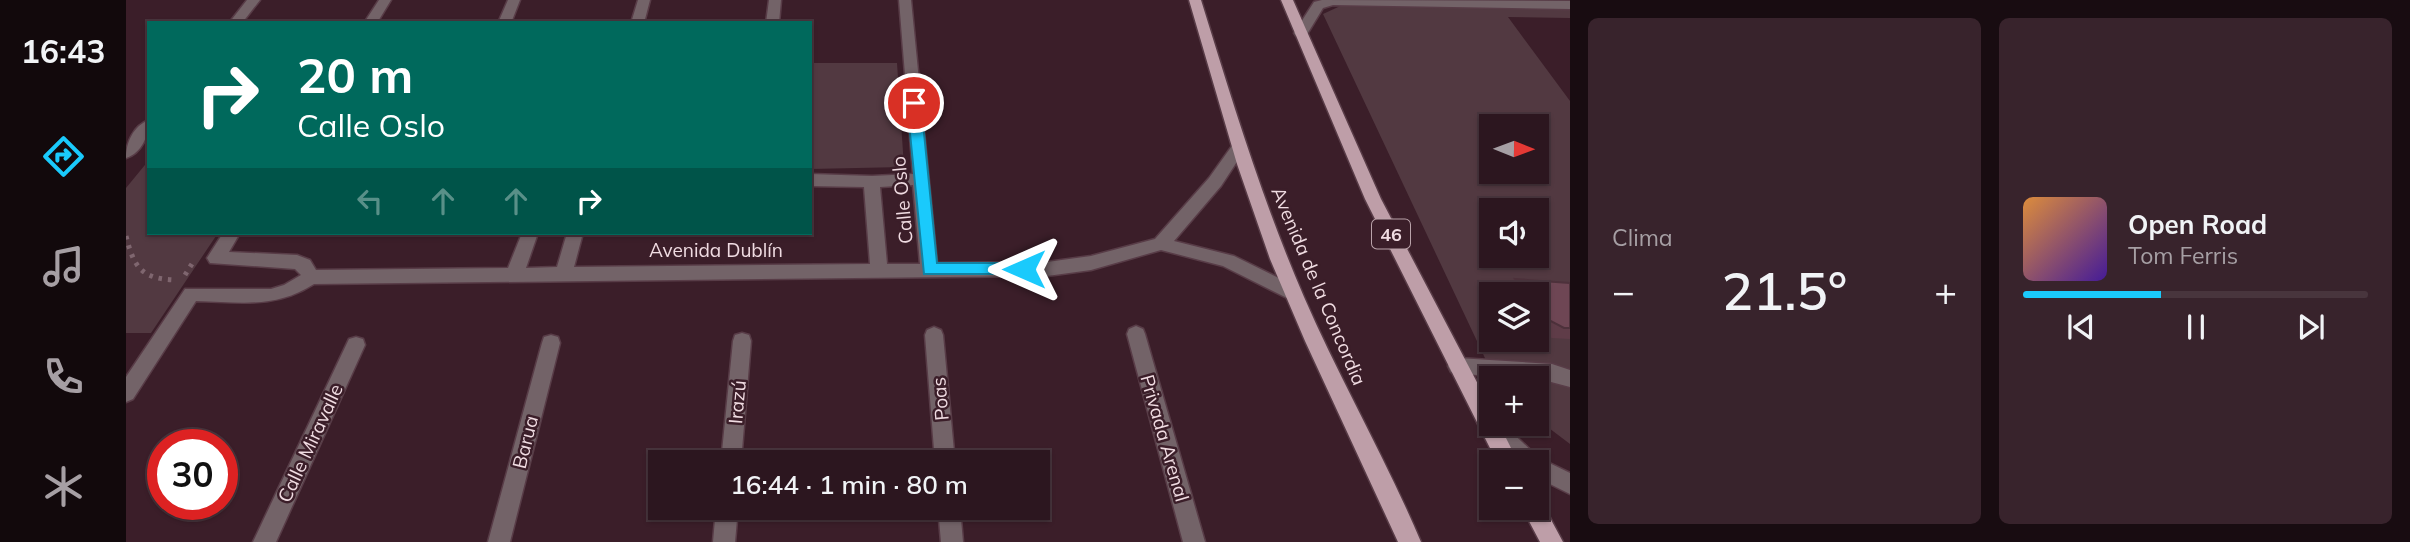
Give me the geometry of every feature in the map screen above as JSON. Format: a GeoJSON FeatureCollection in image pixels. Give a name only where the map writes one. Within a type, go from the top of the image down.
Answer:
{"type":"FeatureCollection","features":[{"type":"Feature","properties":{"kind":"main road","name":"Avenida de la Concordia"},"geometry":{"type":"LineString","coordinates":[[1195,0],[1239,147],[1293,293],[1409,542]]}},
{"type":"Feature","properties":{"kind":"main road","name":"46"},"geometry":{"type":"LineString","coordinates":[[1287,0],[1373,199],[1479,408]]}},
{"type":"Feature","properties":{"kind":"main road"},"geometry":{"type":"LineString","coordinates":[[1540,520],[1552,542]]}},
{"type":"Feature","properties":{"kind":"street"},"geometry":{"type":"LineString","coordinates":[[237,21],[254,0]]}},
{"type":"Feature","properties":{"kind":"street"},"geometry":{"type":"LineString","coordinates":[[371,21],[385,0]]}},
{"type":"Feature","properties":{"kind":"street"},"geometry":{"type":"LineString","coordinates":[[505,21],[514,0]]}},
{"type":"Feature","properties":{"kind":"street"},"geometry":{"type":"LineString","coordinates":[[638,21],[643,0]]}},
{"type":"Feature","properties":{"kind":"street"},"geometry":{"type":"LineString","coordinates":[[772,21],[775,0]]}},
{"type":"Feature","properties":{"kind":"street","name":"Calle Oslo"},"geometry":{"type":"LineString","coordinates":[[905,0],[929,270]]}},
{"type":"Feature","properties":{"kind":"street"},"geometry":{"type":"LineString","coordinates":[[1301,33],[1318,5],[1333,1],[1570,5]]}},
{"type":"Feature","properties":{"kind":"street"},"geometry":{"type":"LineString","coordinates":[[126,153],[147,127]]}},
{"type":"Feature","properties":{"kind":"street"},"geometry":{"type":"LineString","coordinates":[[1161,244],[1215,182],[1239,147]]}},
{"type":"Feature","properties":{"kind":"street"},"geometry":{"type":"LineString","coordinates":[[812,180],[872,182],[920,179]]}},
{"type":"Feature","properties":{"kind":"street","name":"Calle Oslo"},"geometry":{"type":"LineString","coordinates":[[872,182],[879,270]]}},
{"type":"Feature","properties":{"kind":"street","name":"Avenida Dublín"},"geometry":{"type":"LineString","coordinates":[[231,235],[215,258],[297,262],[304,265],[311,276]]}},
{"type":"Feature","properties":{"kind":"street"},"geometry":{"type":"LineString","coordinates":[[515,274],[529,235]]}},
{"type":"Feature","properties":{"kind":"street"},"geometry":{"type":"LineString","coordinates":[[564,273],[574,235]]}},
{"type":"Feature","properties":{"kind":"street","name":"Avenida Dublín"},"geometry":{"type":"LineString","coordinates":[[187,287],[271,296],[289,291],[311,276],[1047,269],[1091,263],[1161,244],[1228,261],[1293,293]]}},
{"type":"Feature","properties":{"kind":"street"},"geometry":{"type":"LineString","coordinates":[[126,393],[187,287]]}},
{"type":"Feature","properties":{"kind":"street","name":"Privada Arenal"},"geometry":{"type":"LineString","coordinates":[[1136,334],[1194,542]]}},
{"type":"Feature","properties":{"kind":"street","name":"Poas"},"geometry":{"type":"LineString","coordinates":[[934,335],[944,450]]}},
{"type":"Feature","properties":{"kind":"street","name":"Irazú"},"geometry":{"type":"LineString","coordinates":[[732,450],[743,341]]}},
{"type":"Feature","properties":{"kind":"street","name":"Barua"},"geometry":{"type":"LineString","coordinates":[[499,542],[551,343]]}},
{"type":"Feature","properties":{"kind":"street","name":"Calle Miravalle"},"geometry":{"type":"LineString","coordinates":[[264,542],[356,345]]}},
{"type":"Feature","properties":{"kind":"street"},"geometry":{"type":"LineString","coordinates":[[1458,366],[1552,372],[1570,379]]}},
{"type":"Feature","properties":{"kind":"street"},"geometry":{"type":"LineString","coordinates":[[1503,436],[1518,450]]}},
{"type":"Feature","properties":{"kind":"street"},"geometry":{"type":"LineString","coordinates":[[1549,473],[1570,484]]}},
{"type":"Feature","properties":{"kind":"street"},"geometry":{"type":"LineString","coordinates":[[724,542],[726,520]]}},
{"type":"Feature","properties":{"kind":"street"},"geometry":{"type":"LineString","coordinates":[[950,520],[952,542]]}},
{"type":"Feature","properties":{"kind":"path"},"geometry":{"type":"LineString","coordinates":[[126,236],[131,261],[141,273],[187,287]]}},
{"type":"Feature","properties":{"kind":"shaded area"},"geometry":{"type":"Polygon","coordinates":[[[1349,2],[1570,7],[1570,18],[1508,17],[1570,101],[1570,444],[1549,428],[1549,366],[1489,366],[1482,352],[1549,352],[1549,282],[1479,282],[1479,345],[1323,14],[1349,2]]]}},
{"type":"Feature","properties":{"kind":"shaded area"},"geometry":{"type":"Polygon","coordinates":[[[812,63],[897,63],[904,167],[812,169],[812,63]]]}},
{"type":"Feature","properties":{"kind":"shaded area"},"geometry":{"type":"Polygon","coordinates":[[[147,162],[147,235],[217,235],[151,333],[126,333],[126,188],[147,162]]]}},
{"type":"Feature","properties":{"kind":"building"},"geometry":{"type":"Polygon","coordinates":[[[1515,279],[1570,283],[1570,328],[1549,320],[1549,282],[1517,282],[1515,279]]]}},
{"type":"Feature","properties":{"kind":"route"},"geometry":{"type":"LineString","coordinates":[[914,103],[929,270],[1024,269]]}}]}
